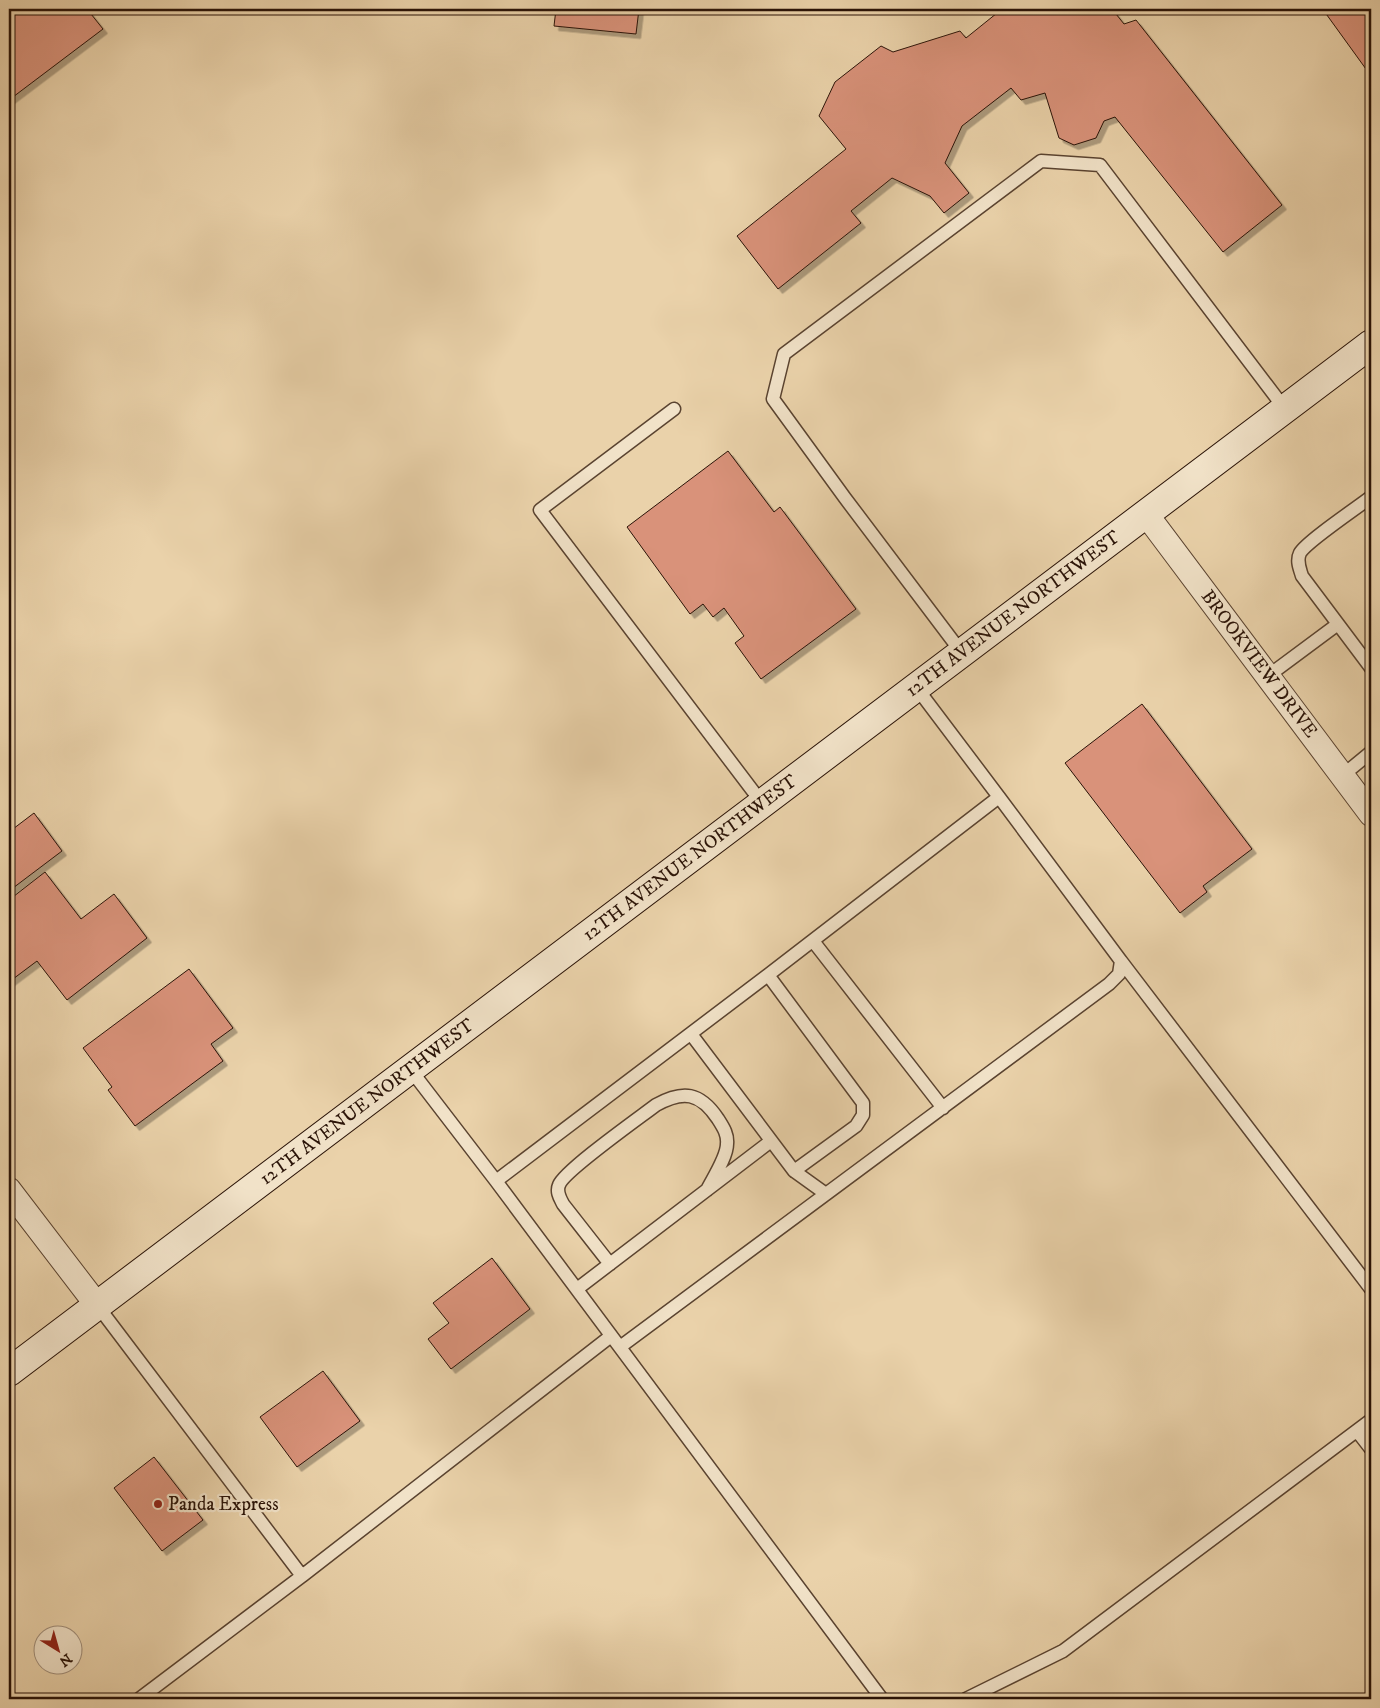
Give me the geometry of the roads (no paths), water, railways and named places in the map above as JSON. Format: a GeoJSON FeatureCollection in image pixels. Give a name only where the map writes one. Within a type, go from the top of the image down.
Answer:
{"type":"FeatureCollection","features":[{"type":"Feature","properties":{"kind":"main road","name":"12TH AVENUE NORTHWEST"},"geometry":{"type":"LineString","coordinates":[[9,1372],[1371,344]]}},
{"type":"Feature","properties":{"kind":"street","name":"BROOKVIEW DRIVE"},"geometry":{"type":"LineString","coordinates":[[1146,514],[1371,814]]}},
{"type":"Feature","properties":{"kind":"street"},"geometry":{"type":"LineString","coordinates":[[9,1190],[97,1305]]}},
{"type":"Feature","properties":{"kind":"lane"},"geometry":{"type":"LineString","coordinates":[[962,653],[844,498],[773,399],[784,354],[1041,161],[1100,165],[1285,409]]}},
{"type":"Feature","properties":{"kind":"lane"},"geometry":{"type":"LineString","coordinates":[[674,409],[540,510],[762,802]]}},
{"type":"Feature","properties":{"kind":"lane"},"geometry":{"type":"LineString","coordinates":[[1371,497],[1300,553],[1298,565],[1302,576],[1371,668]]}},
{"type":"Feature","properties":{"kind":"lane"},"geometry":{"type":"LineString","coordinates":[[1268,676],[1338,624]]}},
{"type":"Feature","properties":{"kind":"lane"},"geometry":{"type":"LineString","coordinates":[[916,687],[1121,961],[1371,1289]]}},
{"type":"Feature","properties":{"kind":"lane"},"geometry":{"type":"LineString","coordinates":[[1342,776],[1371,752]]}},
{"type":"Feature","properties":{"kind":"lane"},"geometry":{"type":"LineString","coordinates":[[496,1181],[813,941],[999,797]]}},
{"type":"Feature","properties":{"kind":"lane"},"geometry":{"type":"LineString","coordinates":[[813,941],[943,1108]]}},
{"type":"Feature","properties":{"kind":"lane"},"geometry":{"type":"LineString","coordinates":[[620,1347],[1109,984],[1119,974],[1121,961]]}},
{"type":"Feature","properties":{"kind":"lane"},"geometry":{"type":"LineString","coordinates":[[768,975],[863,1103],[863,1115],[856,1126],[794,1171]]}},
{"type":"Feature","properties":{"kind":"lane"},"geometry":{"type":"LineString","coordinates":[[691,1034],[794,1171],[826,1194]]}},
{"type":"Feature","properties":{"kind":"lane"},"geometry":{"type":"LineString","coordinates":[[410,1069],[577,1289],[882,1699]]}},
{"type":"Feature","properties":{"kind":"lane"},"geometry":{"type":"LineString","coordinates":[[610,1264],[562,1204],[558,1194],[559,1185],[571,1170],[656,1105],[669,1098],[681,1095],[693,1096],[704,1102],[726,1130],[728,1145],[707,1190]]}},
{"type":"Feature","properties":{"kind":"lane"},"geometry":{"type":"LineString","coordinates":[[577,1289],[771,1141]]}},
{"type":"Feature","properties":{"kind":"lane"},"geometry":{"type":"LineString","coordinates":[[97,1305],[302,1576]]}},
{"type":"Feature","properties":{"kind":"lane"},"geometry":{"type":"LineString","coordinates":[[140,1699],[611,1336]]}},
{"type":"Feature","properties":{"kind":"lane"},"geometry":{"type":"LineString","coordinates":[[966,1699],[1063,1651],[1371,1420]]}},
{"type":"Feature","properties":{"kind":"lane"},"geometry":{"type":"LineString","coordinates":[[1357,1430],[1371,1449]]}},
{"type":"Feature","properties":{"kind":"place","name":"Panda Express"},"geometry":{"type":"Point","coordinates":[158,1504]}}]}
